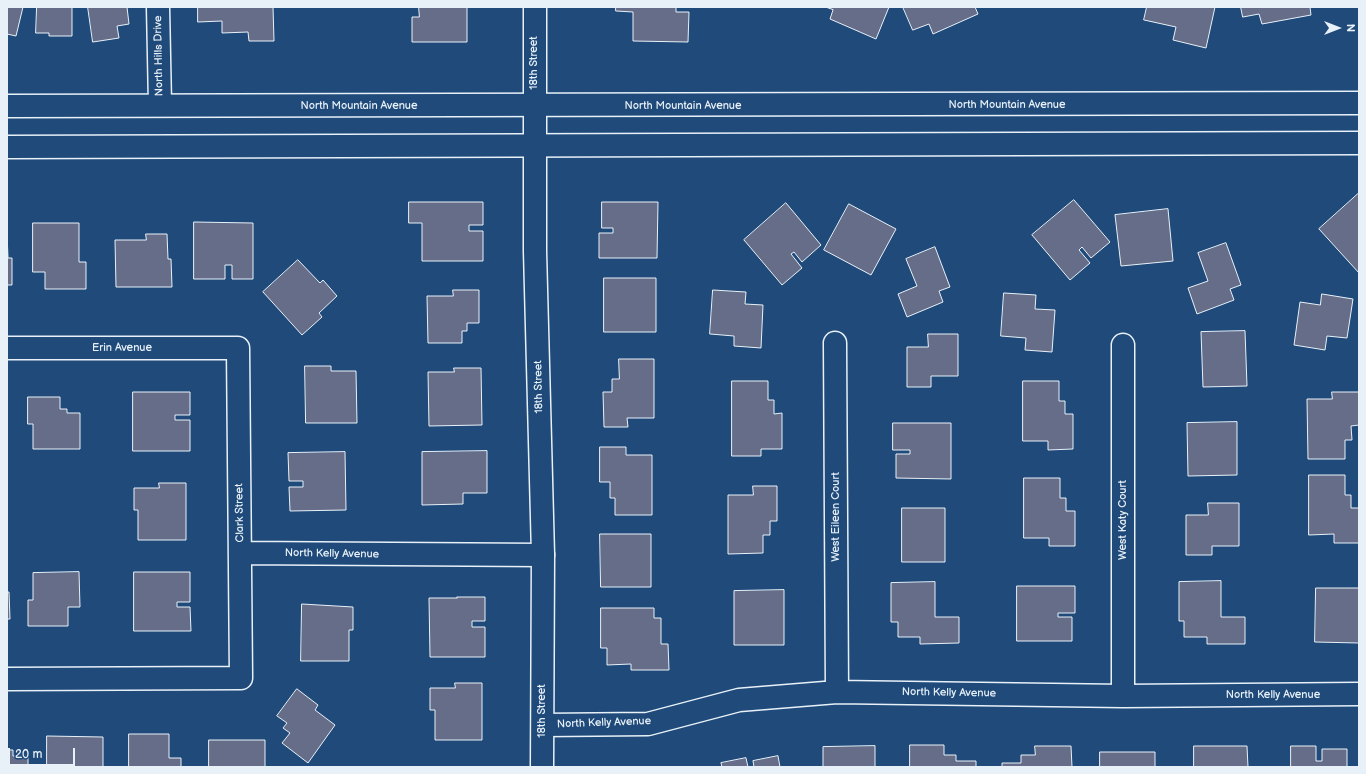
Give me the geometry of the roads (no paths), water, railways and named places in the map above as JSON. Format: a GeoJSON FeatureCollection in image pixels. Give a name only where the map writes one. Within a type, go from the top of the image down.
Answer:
{"type":"FeatureCollection","features":[{"type":"Feature","properties":{"kind":"main road","name":"North Hills Drive"},"geometry":{"type":"LineString","coordinates":[[158,7],[160,105]]}},
{"type":"Feature","properties":{"kind":"main road","name":"18th Street"},"geometry":{"type":"LineString","coordinates":[[535,7],[534,146],[543,555],[542,767]]}},
{"type":"Feature","properties":{"kind":"main road","name":"North Mountain Avenue"},"geometry":{"type":"LineString","coordinates":[[7,106],[1359,103]]}},
{"type":"Feature","properties":{"kind":"main road"},"geometry":{"type":"LineString","coordinates":[[7,147],[1359,144]]}},
{"type":"Feature","properties":{"kind":"main road","name":"West Eileen Court"},"geometry":{"type":"LineString","coordinates":[[835,343],[837,692]]}},
{"type":"Feature","properties":{"kind":"main road","name":"West Katy Court"},"geometry":{"type":"LineString","coordinates":[[1123,345],[1123,696]]}},
{"type":"Feature","properties":{"kind":"main road","name":"Erin Avenue"},"geometry":{"type":"LineString","coordinates":[[7,348],[238,348]]}},
{"type":"Feature","properties":{"kind":"main road","name":"Clark Street"},"geometry":{"type":"LineString","coordinates":[[7,679],[241,678],[238,348]]}},
{"type":"Feature","properties":{"kind":"main road","name":"North Kelly Avenue"},"geometry":{"type":"LineString","coordinates":[[241,553],[543,555]]}},
{"type":"Feature","properties":{"kind":"main road","name":"North Kelly Avenue"},"geometry":{"type":"LineString","coordinates":[[543,725],[648,724],[739,700],[837,692],[1123,696],[1359,694]]}}]}
